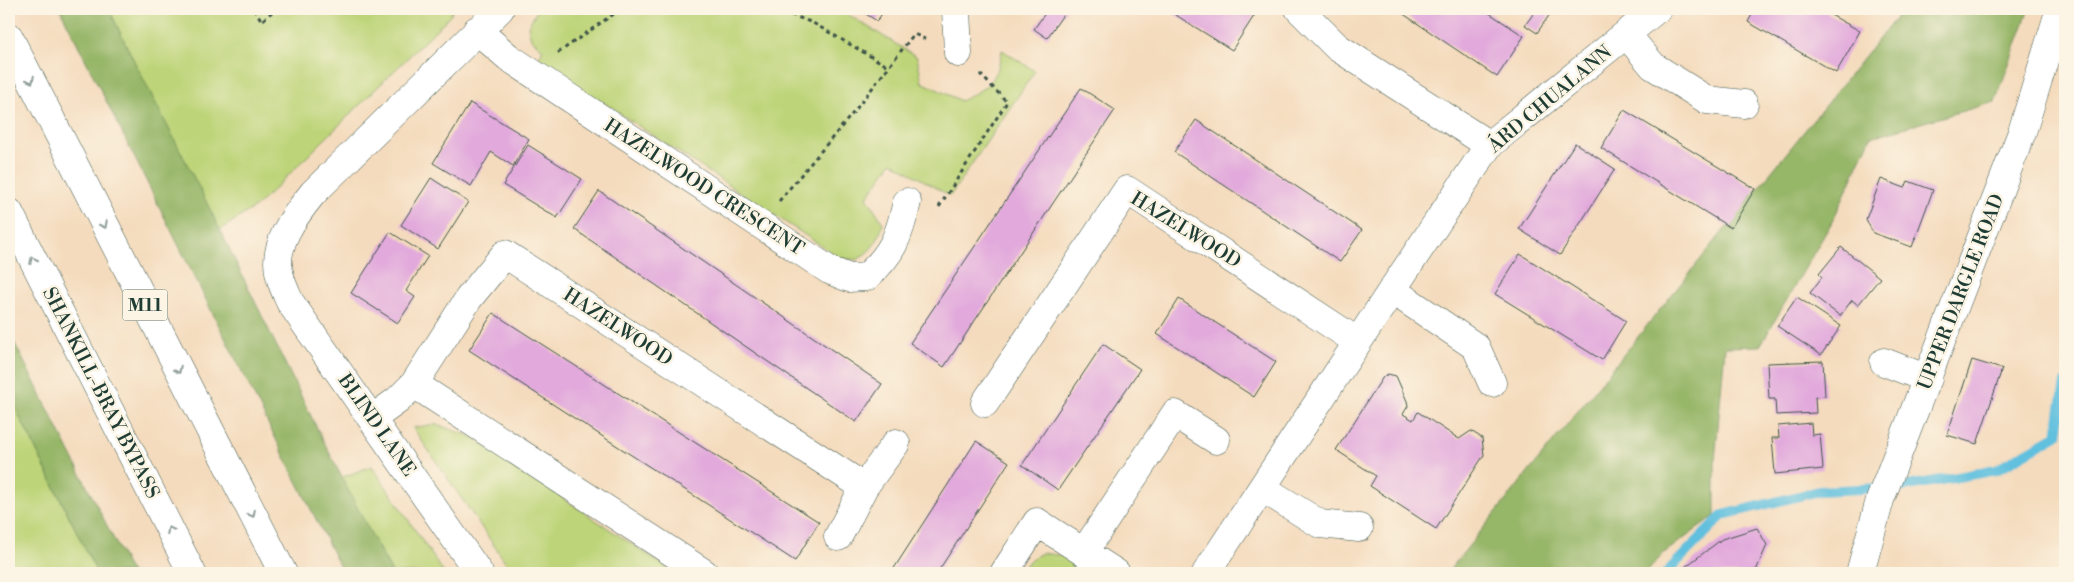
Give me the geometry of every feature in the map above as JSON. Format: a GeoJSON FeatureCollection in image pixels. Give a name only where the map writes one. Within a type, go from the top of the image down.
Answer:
{"type":"FeatureCollection","features":[{"type":"Feature","properties":{"kind":"main road"},"geometry":{"type":"LineString","coordinates":[[477,30],[500,9]]}},
{"type":"Feature","properties":{"kind":"main road"},"geometry":{"type":"LineString","coordinates":[[956,9],[958,52]]}},
{"type":"Feature","properties":{"kind":"main road"},"geometry":{"type":"LineString","coordinates":[[1299,9],[1338,47],[1489,146]]}},
{"type":"Feature","properties":{"kind":"main road","name":"ÁRD CHUALANN"},"geometry":{"type":"LineString","coordinates":[[1206,573],[1489,146],[1523,116],[1658,9]]}},
{"type":"Feature","properties":{"kind":"main road","name":"UPPER DARGLE ROAD"},"geometry":{"type":"LineString","coordinates":[[1860,573],[1880,500],[2022,132],[2060,9]]}},
{"type":"Feature","properties":{"kind":"main road","name":"HAZELWOOD CRESCENT"},"geometry":{"type":"LineString","coordinates":[[477,30],[508,57],[829,270],[849,278],[866,277],[881,264],[900,234],[907,202]]}},
{"type":"Feature","properties":{"kind":"main road","name":"BLIND LANE"},"geometry":{"type":"LineString","coordinates":[[477,30],[312,193],[292,220],[279,254],[279,275],[290,302],[479,573]]}},
{"type":"Feature","properties":{"kind":"main road","name":"ÁRD CHUALANN"},"geometry":{"type":"LineString","coordinates":[[1626,35],[1653,66],[1707,100],[1744,104]]}},
{"type":"Feature","properties":{"kind":"main road","name":"M11"},"geometry":{"type":"LineString","coordinates":[[9,37],[282,573]]}},
{"type":"Feature","properties":{"kind":"main road","name":"HAZELWOOD"},"geometry":{"type":"LineString","coordinates":[[985,403],[1127,190],[1358,342]]}},
{"type":"Feature","properties":{"kind":"main road","name":"SHANKILL-BRAY BYPASS"},"geometry":{"type":"LineString","coordinates":[[9,212],[192,573]]}},
{"type":"Feature","properties":{"kind":"main road","name":"HAZELWOOD"},"geometry":{"type":"LineString","coordinates":[[372,418],[398,400],[414,384],[469,298],[506,254],[864,488]]}},
{"type":"Feature","properties":{"kind":"main road"},"geometry":{"type":"LineString","coordinates":[[1392,290],[1476,347],[1492,383]]}},
{"type":"Feature","properties":{"kind":"main road"},"geometry":{"type":"LineString","coordinates":[[1884,362],[1928,379]]}},
{"type":"Feature","properties":{"kind":"main road"},"geometry":{"type":"LineString","coordinates":[[414,384],[704,573]]}},
{"type":"Feature","properties":{"kind":"main road"},"geometry":{"type":"LineString","coordinates":[[1084,552],[1175,414],[1216,440]]}},
{"type":"Feature","properties":{"kind":"main road"},"geometry":{"type":"LineString","coordinates":[[838,537],[864,488],[896,443]]}},
{"type":"Feature","properties":{"kind":"main road"},"geometry":{"type":"LineString","coordinates":[[1262,488],[1320,524],[1359,528]]}},
{"type":"Feature","properties":{"kind":"main road"},"geometry":{"type":"LineString","coordinates":[[1004,573],[1037,522],[1116,573]]}},
{"type":"Feature","properties":{"kind":"path"},"geometry":{"type":"LineString","coordinates":[[254,9],[262,21],[275,9]]}},
{"type":"Feature","properties":{"kind":"path"},"geometry":{"type":"LineString","coordinates":[[320,9],[325,12],[333,9]]}},
{"type":"Feature","properties":{"kind":"path"},"geometry":{"type":"LineString","coordinates":[[550,56],[612,15],[627,9]]}},
{"type":"Feature","properties":{"kind":"path"},"geometry":{"type":"LineString","coordinates":[[776,9],[813,23],[889,67]]}},
{"type":"Feature","properties":{"kind":"path"},"geometry":{"type":"LineString","coordinates":[[760,224],[914,34],[958,52],[1007,102],[930,222],[907,202]]}},
{"type":"Feature","properties":{"kind":"green space"},"geometry":{"type":"Polygon","coordinates":[[[60,9],[109,9],[326,446],[392,573],[343,573],[60,9]]]}},
{"type":"Feature","properties":{"kind":"green space"},"geometry":{"type":"Polygon","coordinates":[[[109,9],[452,9],[451,15],[258,205],[220,230],[138,71],[109,9]]]}},
{"type":"Feature","properties":{"kind":"green space"},"geometry":{"type":"Polygon","coordinates":[[[538,9],[839,9],[917,57],[922,82],[961,101],[990,82],[1000,61],[1002,50],[1035,71],[950,196],[892,162],[867,197],[883,223],[877,240],[867,253],[857,260],[840,258],[538,60],[543,49],[531,39],[528,26],[538,9]]]}},
{"type":"Feature","properties":{"kind":"green space"},"geometry":{"type":"Polygon","coordinates":[[[1903,9],[2029,9],[1995,102],[1871,137],[1833,220],[1760,346],[1725,347],[1715,461],[1715,516],[1664,553],[1646,573],[1447,573],[1903,9]]]}},
{"type":"Feature","properties":{"kind":"green space"},"geometry":{"type":"Polygon","coordinates":[[[9,332],[131,573],[97,573],[9,395],[9,332]]]}},
{"type":"Feature","properties":{"kind":"green space"},"geometry":{"type":"Polygon","coordinates":[[[9,395],[97,573],[9,573],[9,395]]]}},
{"type":"Feature","properties":{"kind":"green space"},"geometry":{"type":"Polygon","coordinates":[[[435,424],[470,436],[675,573],[513,573],[413,428],[435,424]]]}},
{"type":"Feature","properties":{"kind":"green space"},"geometry":{"type":"Polygon","coordinates":[[[372,466],[444,573],[392,573],[340,478],[372,466]]]}},
{"type":"Feature","properties":{"kind":"green space"},"geometry":{"type":"Polygon","coordinates":[[[1042,553],[1064,556],[1089,573],[1026,573],[1025,566],[1031,559],[1042,553]]]}},
{"type":"Feature","properties":{"kind":"building"},"geometry":{"type":"Polygon","coordinates":[[[858,9],[885,9],[877,21],[858,9]]]}},
{"type":"Feature","properties":{"kind":"building"},"geometry":{"type":"Polygon","coordinates":[[[1048,9],[1067,9],[1047,38],[1034,29],[1048,9]]]}},
{"type":"Feature","properties":{"kind":"building"},"geometry":{"type":"Polygon","coordinates":[[[1166,9],[1249,9],[1256,13],[1232,50],[1166,9]]]}},
{"type":"Feature","properties":{"kind":"building"},"geometry":{"type":"Polygon","coordinates":[[[1396,9],[1483,9],[1524,36],[1497,77],[1396,9]]]}},
{"type":"Feature","properties":{"kind":"building"},"geometry":{"type":"Polygon","coordinates":[[[1537,9],[1543,9],[1550,14],[1537,33],[1525,25],[1537,9]]]}},
{"type":"Feature","properties":{"kind":"building"},"geometry":{"type":"Polygon","coordinates":[[[1755,9],[1820,9],[1860,31],[1836,73],[1748,22],[1755,9]]]}},
{"type":"Feature","properties":{"kind":"building"},"geometry":{"type":"Polygon","coordinates":[[[1081,88],[1115,110],[944,367],[910,343],[1081,88]]]}},
{"type":"Feature","properties":{"kind":"building"},"geometry":{"type":"Polygon","coordinates":[[[470,103],[529,139],[513,166],[491,152],[471,186],[433,163],[470,103]]]}},
{"type":"Feature","properties":{"kind":"building"},"geometry":{"type":"Polygon","coordinates":[[[1624,110],[1755,189],[1731,228],[1601,148],[1624,110]]]}},
{"type":"Feature","properties":{"kind":"building"},"geometry":{"type":"Polygon","coordinates":[[[1196,120],[1362,230],[1340,262],[1174,152],[1196,120]]]}},
{"type":"Feature","properties":{"kind":"building"},"geometry":{"type":"Polygon","coordinates":[[[1575,143],[1615,169],[1560,255],[1519,229],[1575,143]]]}},
{"type":"Feature","properties":{"kind":"building"},"geometry":{"type":"Polygon","coordinates":[[[528,145],[582,179],[557,218],[503,185],[528,145]]]}},
{"type":"Feature","properties":{"kind":"building"},"geometry":{"type":"Polygon","coordinates":[[[431,178],[468,202],[438,249],[401,225],[431,178]]]}},
{"type":"Feature","properties":{"kind":"building"},"geometry":{"type":"Polygon","coordinates":[[[1881,179],[1905,188],[1908,181],[1933,190],[1912,247],[1873,233],[1866,219],[1881,179]]]}},
{"type":"Feature","properties":{"kind":"building"},"geometry":{"type":"Polygon","coordinates":[[[599,191],[882,384],[856,422],[574,229],[599,191]]]}},
{"type":"Feature","properties":{"kind":"building"},"geometry":{"type":"Polygon","coordinates":[[[390,232],[428,256],[406,291],[415,297],[398,323],[351,293],[390,232]]]}},
{"type":"Feature","properties":{"kind":"building"},"geometry":{"type":"Polygon","coordinates":[[[1841,247],[1880,278],[1858,305],[1852,300],[1840,316],[1810,293],[1822,277],[1819,274],[1841,247]]]}},
{"type":"Feature","properties":{"kind":"building"},"geometry":{"type":"Polygon","coordinates":[[[1520,254],[1626,321],[1602,360],[1495,294],[1520,254]]]}},
{"type":"Feature","properties":{"kind":"building"},"geometry":{"type":"Polygon","coordinates":[[[1797,297],[1841,326],[1821,355],[1777,326],[1797,297]]]}},
{"type":"Feature","properties":{"kind":"building"},"geometry":{"type":"Polygon","coordinates":[[[1179,299],[1276,362],[1254,397],[1157,334],[1179,299]]]}},
{"type":"Feature","properties":{"kind":"building"},"geometry":{"type":"Polygon","coordinates":[[[493,313],[819,522],[795,561],[469,350],[493,313]]]}},
{"type":"Feature","properties":{"kind":"building"},"geometry":{"type":"Polygon","coordinates":[[[1103,344],[1140,369],[1058,490],[1022,465],[1103,344]]]}},
{"type":"Feature","properties":{"kind":"building"},"geometry":{"type":"Polygon","coordinates":[[[1972,360],[2002,369],[1977,444],[1947,435],[1972,360]]]}},
{"type":"Feature","properties":{"kind":"building"},"geometry":{"type":"Polygon","coordinates":[[[1823,361],[1825,396],[1815,397],[1816,413],[1776,415],[1775,399],[1769,399],[1767,363],[1823,361]]]}},
{"type":"Feature","properties":{"kind":"building"},"geometry":{"type":"Polygon","coordinates":[[[1388,374],[1396,376],[1407,401],[1408,406],[1403,414],[1413,420],[1418,412],[1459,439],[1471,431],[1482,438],[1484,455],[1436,529],[1370,486],[1376,476],[1336,450],[1383,377],[1388,374]]]}},
{"type":"Feature","properties":{"kind":"building"},"geometry":{"type":"Polygon","coordinates":[[[1811,423],[1812,435],[1820,434],[1823,469],[1775,474],[1772,438],[1779,438],[1778,426],[1811,423]]]}},
{"type":"Feature","properties":{"kind":"building"},"geometry":{"type":"Polygon","coordinates":[[[976,441],[1009,462],[937,573],[891,573],[976,441]]]}},
{"type":"Feature","properties":{"kind":"building"},"geometry":{"type":"Polygon","coordinates":[[[1757,528],[1767,545],[1755,573],[1677,573],[1722,539],[1757,528]]]}},
{"type":"Feature","properties":{"kind":"waterway"},"geometry":{"type":"LineString","coordinates":[[1666,573],[1723,515],[1819,491],[1903,487],[1996,470],[2057,435],[2065,382]]}}]}
